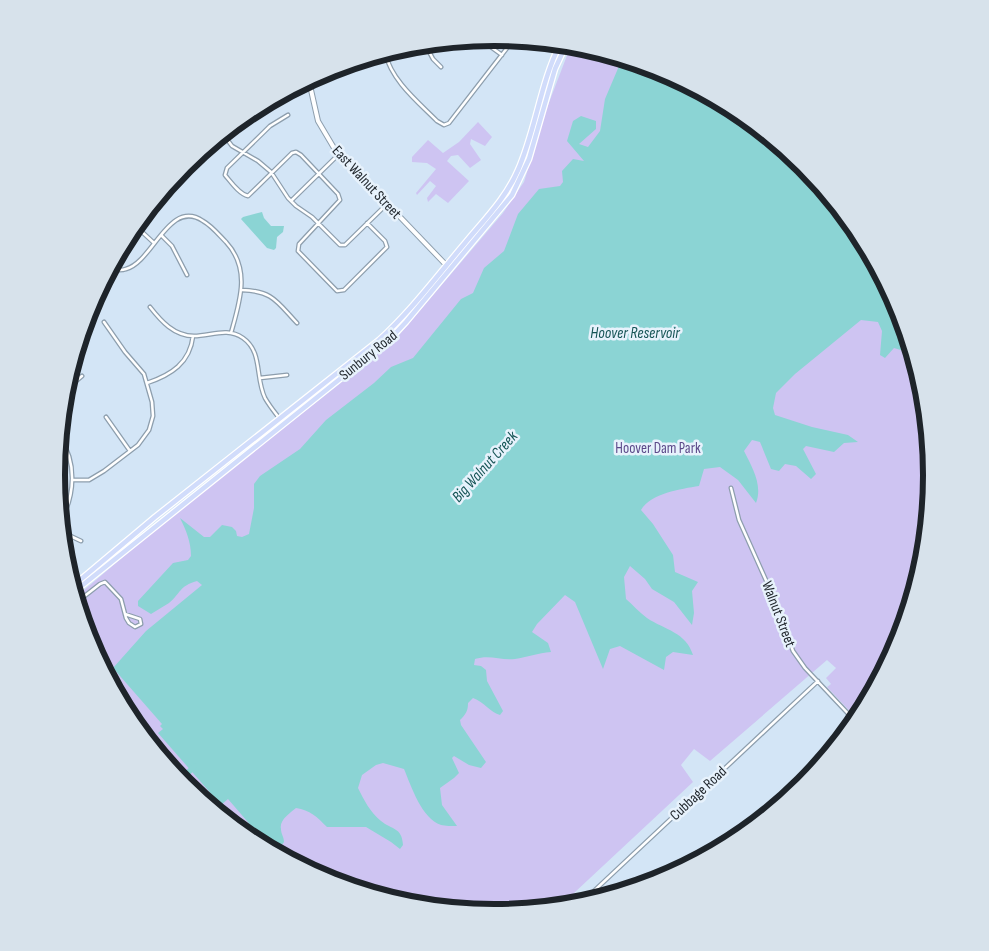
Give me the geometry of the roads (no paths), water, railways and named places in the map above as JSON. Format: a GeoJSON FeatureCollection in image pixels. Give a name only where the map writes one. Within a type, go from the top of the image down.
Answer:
{"type":"FeatureCollection","features":[{"type":"Feature","properties":{"kind":"main road","name":"Sunbury Road"},"geometry":{"type":"LineString","coordinates":[[79,583],[155,517],[390,338],[414,313],[420,300],[448,268],[470,237],[504,196],[526,150],[550,64],[557,51]]}},
{"type":"Feature","properties":{"kind":"main road","name":"Sunbury Road"},"geometry":{"type":"LineString","coordinates":[[282,421],[308,395],[394,327],[504,205],[521,178],[530,159],[555,70],[563,52]]}},
{"type":"Feature","properties":{"kind":"main road","name":"East Walnut Street"},"geometry":{"type":"LineString","coordinates":[[311,88],[318,121],[328,140],[339,154],[448,268]]}},
{"type":"Feature","properties":{"kind":"main road"},"geometry":{"type":"LineString","coordinates":[[79,583],[257,444],[282,421]]}},
{"type":"Feature","properties":{"kind":"street"},"geometry":{"type":"LineString","coordinates":[[490,46],[502,55]]}},
{"type":"Feature","properties":{"kind":"street"},"geometry":{"type":"LineString","coordinates":[[387,60],[397,80],[437,121],[444,124],[449,123],[508,46]]}},
{"type":"Feature","properties":{"kind":"street"},"geometry":{"type":"LineString","coordinates":[[429,51],[441,67]]}},
{"type":"Feature","properties":{"kind":"street"},"geometry":{"type":"LineString","coordinates":[[288,115],[270,126],[242,153],[224,172],[226,177],[244,195],[250,195],[292,153],[299,153],[338,194],[340,200],[297,248],[312,266],[339,292],[344,290],[387,247],[385,241],[368,223]]}},
{"type":"Feature","properties":{"kind":"street"},"geometry":{"type":"LineString","coordinates":[[227,140],[232,146],[258,161],[271,172],[291,201],[319,223],[341,246],[345,245],[387,204]]}},
{"type":"Feature","properties":{"kind":"street"},"geometry":{"type":"LineString","coordinates":[[291,201],[339,154]]}},
{"type":"Feature","properties":{"kind":"street"},"geometry":{"type":"LineString","coordinates":[[192,216],[193,212]]}},
{"type":"Feature","properties":{"kind":"street"},"geometry":{"type":"LineString","coordinates":[[118,270],[128,269],[140,261],[161,235],[178,219],[192,216],[205,222],[232,250],[241,270],[242,290],[231,333]]}},
{"type":"Feature","properties":{"kind":"street"},"geometry":{"type":"LineString","coordinates":[[142,232],[154,243]]}},
{"type":"Feature","properties":{"kind":"street"},"geometry":{"type":"LineString","coordinates":[[161,235],[172,246],[186,275]]}},
{"type":"Feature","properties":{"kind":"street"},"geometry":{"type":"LineString","coordinates":[[242,290],[259,291],[271,296],[297,323]]}},
{"type":"Feature","properties":{"kind":"street"},"geometry":{"type":"LineString","coordinates":[[150,307],[172,330],[192,336],[222,332],[231,333],[245,339],[253,349],[257,360],[265,398],[282,421]]}},
{"type":"Feature","properties":{"kind":"street"},"geometry":{"type":"LineString","coordinates":[[72,480],[94,478],[144,438],[151,422],[153,409],[147,383],[141,369],[125,352],[104,322]]}},
{"type":"Feature","properties":{"kind":"street"},"geometry":{"type":"LineString","coordinates":[[147,383],[167,375],[184,360],[190,351],[192,336]]}},
{"type":"Feature","properties":{"kind":"street"},"geometry":{"type":"LineString","coordinates":[[260,378],[287,375]]}},
{"type":"Feature","properties":{"kind":"street"},"geometry":{"type":"LineString","coordinates":[[76,381],[82,376]]}},
{"type":"Feature","properties":{"kind":"street"},"geometry":{"type":"LineString","coordinates":[[106,418],[130,451]]}},
{"type":"Feature","properties":{"kind":"street"},"geometry":{"type":"LineString","coordinates":[[66,449],[71,459],[72,480],[66,507]]}},
{"type":"Feature","properties":{"kind":"street","name":"Walnut Street"},"geometry":{"type":"LineString","coordinates":[[731,488],[739,520],[769,587],[793,652],[805,668],[850,715]]}},
{"type":"Feature","properties":{"kind":"street"},"geometry":{"type":"LineString","coordinates":[[69,535],[81,540]]}},
{"type":"Feature","properties":{"kind":"street"},"geometry":{"type":"LineString","coordinates":[[83,598],[105,582],[121,599],[125,614],[127,621],[137,627],[141,624],[140,619],[125,614]]}},
{"type":"Feature","properties":{"kind":"street","name":"Cubbage Road"},"geometry":{"type":"LineString","coordinates":[[591,894],[818,681]]}},
{"type":"Feature","properties":{"kind":"water","name":"Hoover Reservoir"},"geometry":{"type":"Polygon","coordinates":[[[619,65],[632,69],[659,79],[709,104],[756,135],[778,153],[817,192],[851,237],[866,261],[891,311],[906,354],[904,351],[894,348],[885,358],[880,355],[882,331],[878,322],[861,320],[795,374],[776,393],[773,408],[775,415],[812,427],[848,435],[858,442],[844,443],[834,452],[806,446],[803,449],[816,474],[811,479],[796,466],[785,464],[779,471],[771,469],[760,442],[752,440],[744,451],[757,483],[758,496],[756,503],[738,480],[720,467],[704,469],[699,486],[659,496],[646,504],[641,510],[653,524],[673,555],[675,572],[698,582],[692,591],[694,613],[692,625],[674,602],[652,589],[645,579],[630,566],[624,577],[626,599],[647,618],[680,636],[690,647],[693,655],[673,652],[666,657],[664,670],[620,646],[610,649],[603,669],[575,602],[565,595],[537,624],[532,632],[548,643],[551,652],[515,659],[486,657],[475,659],[474,665],[481,666],[486,670],[487,681],[503,711],[500,715],[497,714],[473,698],[468,703],[468,708],[460,720],[461,725],[486,762],[481,768],[469,765],[454,756],[452,758],[459,773],[440,788],[442,805],[457,826],[434,822],[418,801],[404,769],[383,763],[376,765],[362,775],[358,788],[374,814],[401,835],[403,845],[400,849],[366,827],[327,827],[313,814],[296,808],[282,823],[281,831],[284,842],[279,847],[257,833],[228,799],[221,805],[158,733],[163,729],[160,726],[162,724],[113,668],[146,631],[202,585],[197,581],[187,585],[169,603],[151,614],[138,606],[138,601],[173,563],[188,560],[191,556],[188,536],[180,518],[204,537],[210,537],[222,525],[232,527],[236,531],[237,536],[242,537],[249,534],[254,508],[254,484],[260,476],[300,449],[326,420],[374,383],[391,367],[413,358],[461,299],[473,293],[484,268],[504,251],[518,214],[539,189],[560,186],[563,182],[562,171],[573,159],[584,161],[567,141],[573,121],[581,116],[596,121],[596,129],[579,144],[588,147],[600,131],[605,99],[619,65]]]}},
{"type":"Feature","properties":{"kind":"water"},"geometry":{"type":"Polygon","coordinates":[[[262,212],[264,218],[271,226],[284,226],[283,232],[277,237],[274,250],[267,248],[241,219],[262,212]]]}},
{"type":"Feature","properties":{"kind":"waterway","name":"Big Walnut Creek"},"geometry":{"type":"LineString","coordinates":[[186,774],[195,766]]}},
{"type":"Feature","properties":{"kind":"park label","name":"Hoover Dam Park"},"geometry":{"type":"Point","coordinates":[658,448]}}]}
